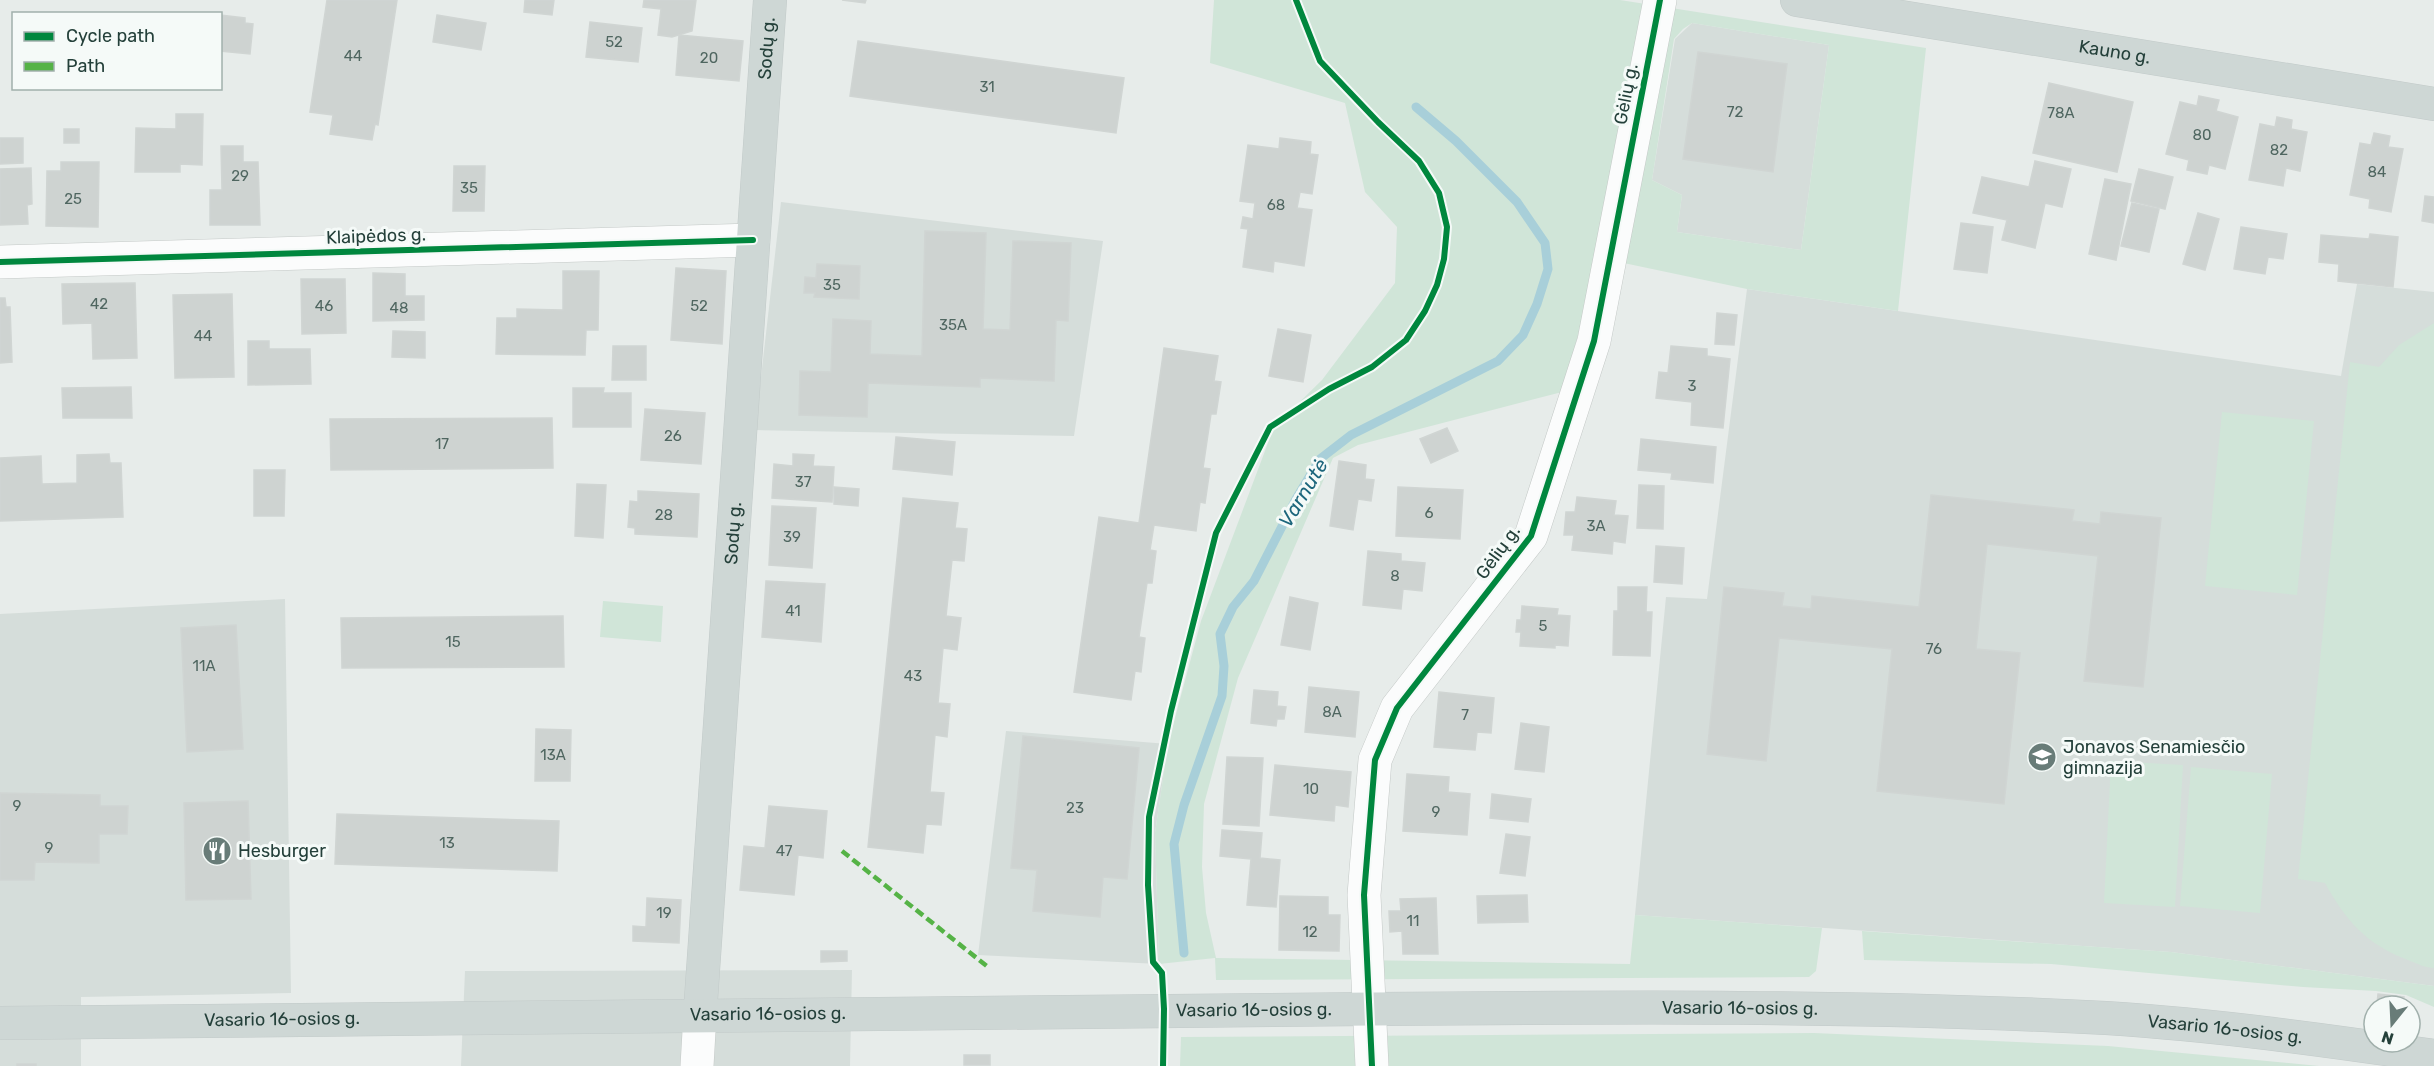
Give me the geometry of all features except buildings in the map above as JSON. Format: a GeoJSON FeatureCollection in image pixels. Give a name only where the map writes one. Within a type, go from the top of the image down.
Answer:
{"type":"FeatureCollection","features":[{"type":"Feature","properties":{"kind":"main road","name":"Sodų g."},"geometry":{"type":"LineString","coordinates":[[700,1014],[770,0]]}},
{"type":"Feature","properties":{"kind":"main road","name":"Kauno g."},"geometry":{"type":"LineString","coordinates":[[1797,0],[2434,104]]}},
{"type":"Feature","properties":{"kind":"main road","name":"Vasario 16-osios g."},"geometry":{"type":"LineString","coordinates":[[0,1023],[1154,1009],[1594,1006],[1838,1008],[2110,1019],[2295,1036],[2434,1056]]}},
{"type":"Feature","properties":{"kind":"street","name":"Gėlių g."},"geometry":{"type":"LineString","coordinates":[[1372,1066],[1364,895],[1375,760],[1397,708],[1531,536],[1594,341],[1660,0]]}},
{"type":"Feature","properties":{"kind":"street","name":"Klaipėdos g."},"geometry":{"type":"LineString","coordinates":[[0,262],[753,240]]}},
{"type":"Feature","properties":{"kind":"street","name":"Sodų g."},"geometry":{"type":"LineString","coordinates":[[697,1066],[700,1014]]}},
{"type":"Feature","properties":{"kind":"shaded area"},"geometry":{"type":"Polygon","coordinates":[[[1692,23],[1829,45],[1801,250],[1677,232],[1682,195],[1652,180],[1675,39],[1692,23]]]}},
{"type":"Feature","properties":{"kind":"shaded area"},"geometry":{"type":"Polygon","coordinates":[[[781,202],[1103,241],[1074,436],[755,430],[781,202]]]}},
{"type":"Feature","properties":{"kind":"shaded area","name":"Jonavos Senamiesčio gimnazija"},"geometry":{"type":"Polygon","coordinates":[[[2357,284],[2434,292],[2434,986],[2171,952],[1635,915],[1666,597],[1707,599],[1747,289],[2341,376],[2357,284]]]}},
{"type":"Feature","properties":{"kind":"shaded area"},"geometry":{"type":"Polygon","coordinates":[[[285,599],[291,993],[81,997],[81,1066],[0,1066],[0,614],[285,599]]]}},
{"type":"Feature","properties":{"kind":"shaded area"},"geometry":{"type":"Polygon","coordinates":[[[1006,731],[1168,744],[1155,833],[1159,964],[978,955],[1006,731]]]}},
{"type":"Feature","properties":{"kind":"shaded area"},"geometry":{"type":"Polygon","coordinates":[[[852,970],[850,1066],[461,1066],[465,971],[852,970]]]}},
{"type":"Feature","properties":{"kind":"green space"},"geometry":{"type":"Polygon","coordinates":[[[1214,0],[1620,0],[1926,48],[1898,311],[1747,289],[1600,258],[1562,392],[1358,445],[1333,458],[1238,678],[1204,804],[1202,867],[1206,913],[1216,958],[1630,964],[1635,915],[1822,928],[1816,971],[1809,977],[1216,980],[1215,958],[1159,964],[1155,833],[1168,744],[1201,621],[1274,427],[1322,380],[1395,283],[1397,227],[1365,192],[1345,103],[1210,63],[1214,0]],[[1692,23],[1674,39],[1652,180],[1682,195],[1677,232],[1801,250],[1829,45],[1692,23]]]}},
{"type":"Feature","properties":{"kind":"green space"},"geometry":{"type":"Polygon","coordinates":[[[2434,323],[2434,968],[2417,964],[2380,947],[2349,920],[2325,883],[2298,879],[2350,362],[2379,367],[2399,345],[2434,323]]]}},
{"type":"Feature","properties":{"kind":"green space"},"geometry":{"type":"Polygon","coordinates":[[[2222,412],[2314,421],[2297,595],[2205,586],[2222,412]]]}},
{"type":"Feature","properties":{"kind":"green space"},"geometry":{"type":"Polygon","coordinates":[[[603,601],[663,606],[661,642],[600,637],[603,601]]]}},
{"type":"Feature","properties":{"kind":"green space"},"geometry":{"type":"Polygon","coordinates":[[[2111,761],[2183,765],[2175,907],[2104,903],[2111,761]]]}},
{"type":"Feature","properties":{"kind":"green space"},"geometry":{"type":"Polygon","coordinates":[[[2191,767],[2272,774],[2260,913],[2180,906],[2191,767]]]}},
{"type":"Feature","properties":{"kind":"green space"},"geometry":{"type":"Polygon","coordinates":[[[1862,931],[2171,952],[2434,986],[2434,1007],[2422,1002],[2422,994],[2303,987],[2051,964],[1864,960],[1862,931]]]}},
{"type":"Feature","properties":{"kind":"green space"},"geometry":{"type":"Polygon","coordinates":[[[1814,1033],[2108,1046],[2319,1066],[1180,1066],[1181,1037],[1814,1033]]]}},
{"type":"Feature","properties":{"kind":"waterway","name":"Varnutė"},"geometry":{"type":"LineString","coordinates":[[1184,953],[1174,844],[1184,805],[1222,696],[1224,666],[1220,634],[1233,607],[1254,581],[1296,499],[1320,459],[1351,435],[1498,361],[1523,335],[1537,304],[1548,269],[1545,243],[1517,202],[1456,141],[1416,107]]}},
{"type":"Feature","properties":{"kind":"marked path"},"geometry":{"type":"LineString","coordinates":[[842,851],[988,967]]}},
{"type":"Feature","properties":{"kind":"cycle path"},"geometry":{"type":"LineString","coordinates":[[1163,1066],[1162,973],[1153,962],[1148,885],[1149,817],[1171,711],[1216,533],[1270,427],[1329,389],[1372,367],[1406,340],[1425,311],[1437,285],[1444,259],[1447,227],[1439,193],[1419,161],[1320,61],[1296,0]]}},
{"type":"Feature","properties":{"kind":"cycle path"},"geometry":{"type":"LineString","coordinates":[[1372,1066],[1364,895],[1375,760],[1397,708],[1531,536],[1594,341],[1660,0]]}},
{"type":"Feature","properties":{"kind":"cycle path"},"geometry":{"type":"LineString","coordinates":[[0,262],[753,240]]}},
{"type":"Feature","properties":{"kind":"place","name":"Jonavos Senamiesčio gimnazija"},"geometry":{"type":"Point","coordinates":[2042,757]}},
{"type":"Feature","properties":{"kind":"place","name":"Hesburger"},"geometry":{"type":"Point","coordinates":[217,851]}}]}
